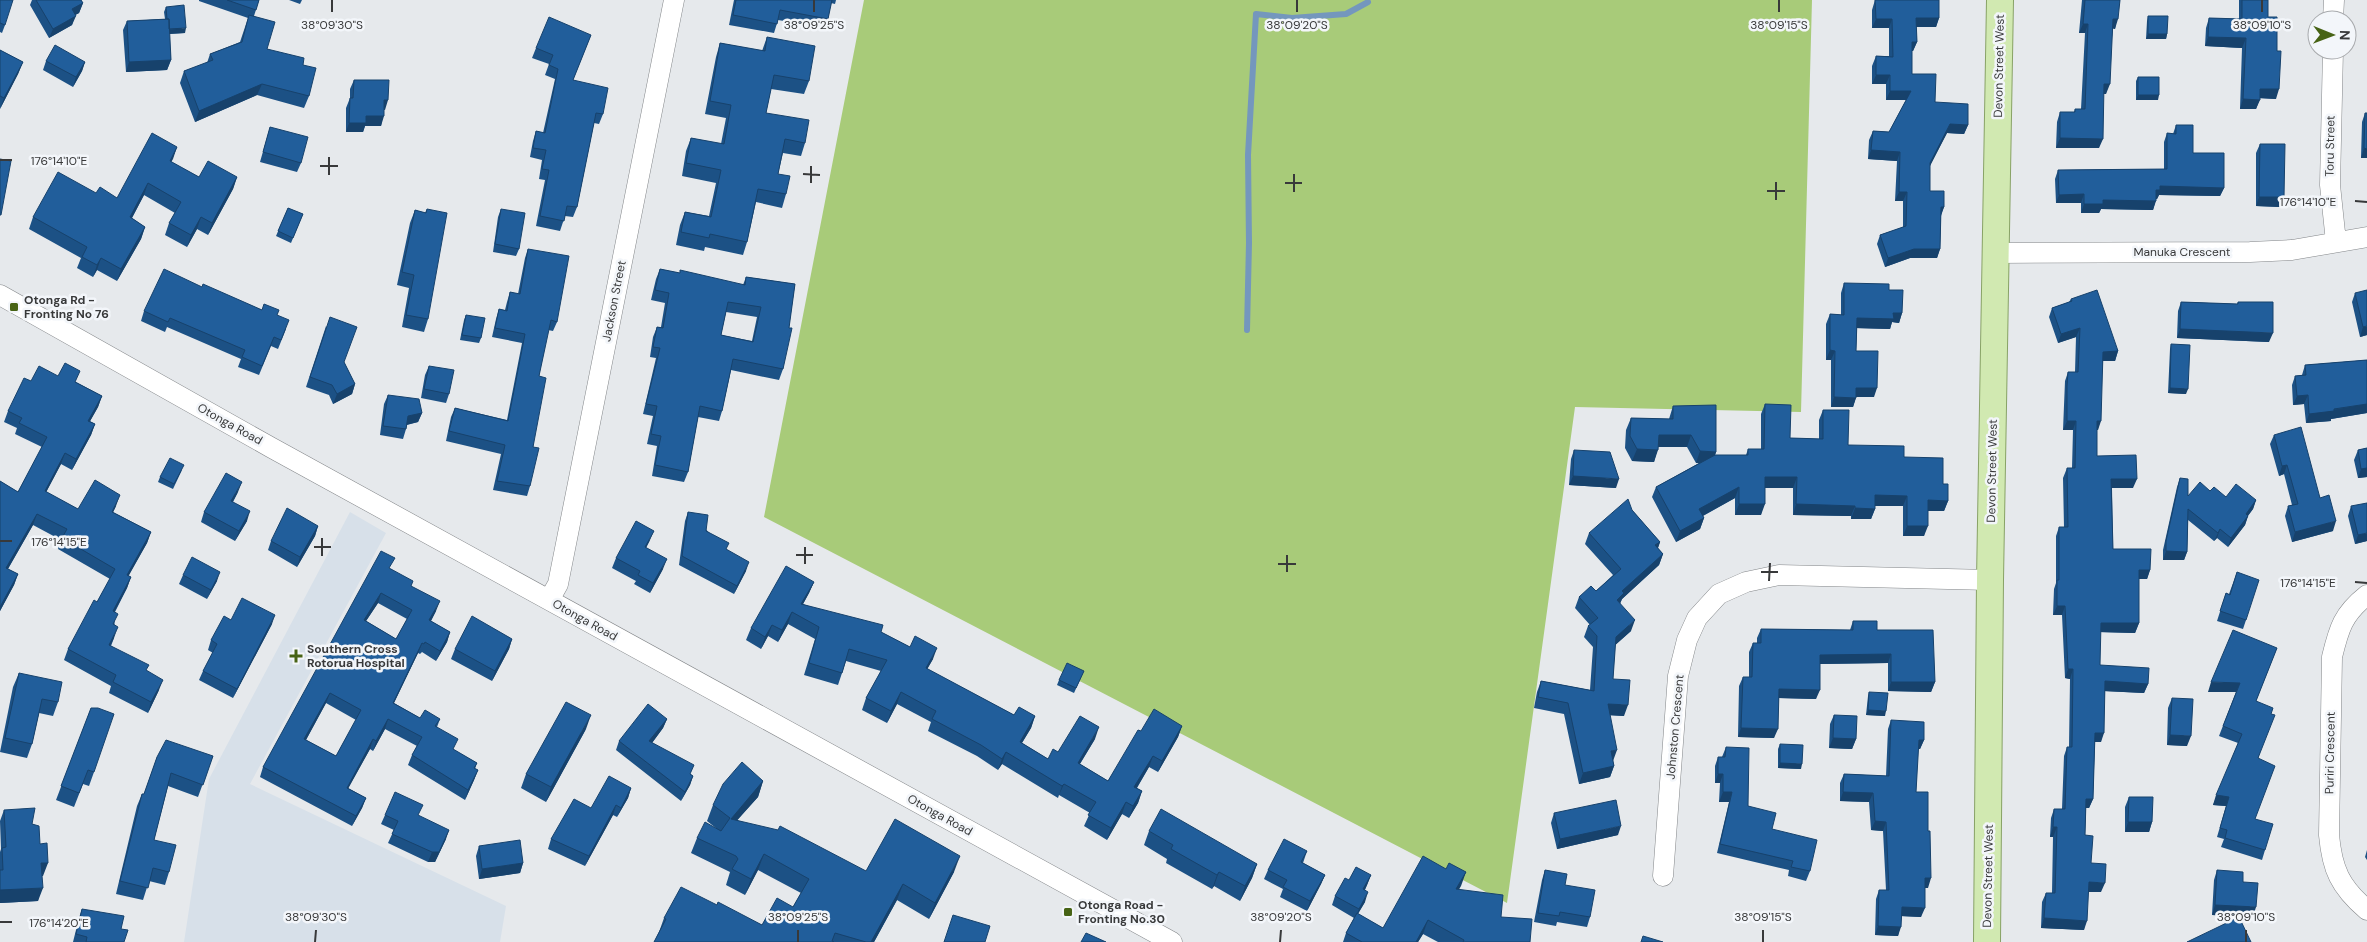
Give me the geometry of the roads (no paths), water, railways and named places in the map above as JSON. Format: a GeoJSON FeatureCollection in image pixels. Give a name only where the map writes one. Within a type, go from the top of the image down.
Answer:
{"type":"FeatureCollection","features":[{"type":"Feature","properties":{"kind":"main road","name":"Devon Street West"},"geometry":{"type":"LineString","coordinates":[[1987,942],[1990,580],[2000,0]]}},
{"type":"Feature","properties":{"kind":"street","name":"Jackson Street"},"geometry":{"type":"LineString","coordinates":[[549,600],[558,584],[674,0]]}},
{"type":"Feature","properties":{"kind":"street","name":"Toru Street"},"geometry":{"type":"LineString","coordinates":[[2333,60],[2330,185],[2336,242]]}},
{"type":"Feature","properties":{"kind":"street","name":"Manuka Crescent"},"geometry":{"type":"LineString","coordinates":[[1996,253],[2250,252],[2292,250],[2367,237]]}},
{"type":"Feature","properties":{"kind":"street","name":"Otonga Road"},"geometry":{"type":"LineString","coordinates":[[0,295],[272,448],[1172,942]]}},
{"type":"Feature","properties":{"kind":"street","name":"Johnston Crescent"},"geometry":{"type":"LineString","coordinates":[[1663,876],[1678,676],[1687,640],[1697,618],[1719,594],[1746,582],[1779,575],[1990,580]]}},
{"type":"Feature","properties":{"kind":"street","name":"Puriri Crescent"},"geometry":{"type":"LineString","coordinates":[[2367,595],[2346,614],[2337,636],[2332,657],[2329,835],[2331,859],[2341,883],[2367,910]]}},
{"type":"Feature","properties":{"kind":"waterway"},"geometry":{"type":"LineString","coordinates":[[1247,330],[1249,243],[1248,155],[1256,14],[1292,18],[1346,14],[1368,2]]}},
{"type":"Feature","properties":{"kind":"place","name":"Otonga Rd - Fronting No 76"},"geometry":{"type":"Point","coordinates":[14,307]}},
{"type":"Feature","properties":{"kind":"place","name":"Southern Cross Rotorua Hospital"},"geometry":{"type":"Point","coordinates":[296,656]}},
{"type":"Feature","properties":{"kind":"place","name":"Otonga Road - Fronting No.30"},"geometry":{"type":"Point","coordinates":[1068,912]}}]}
